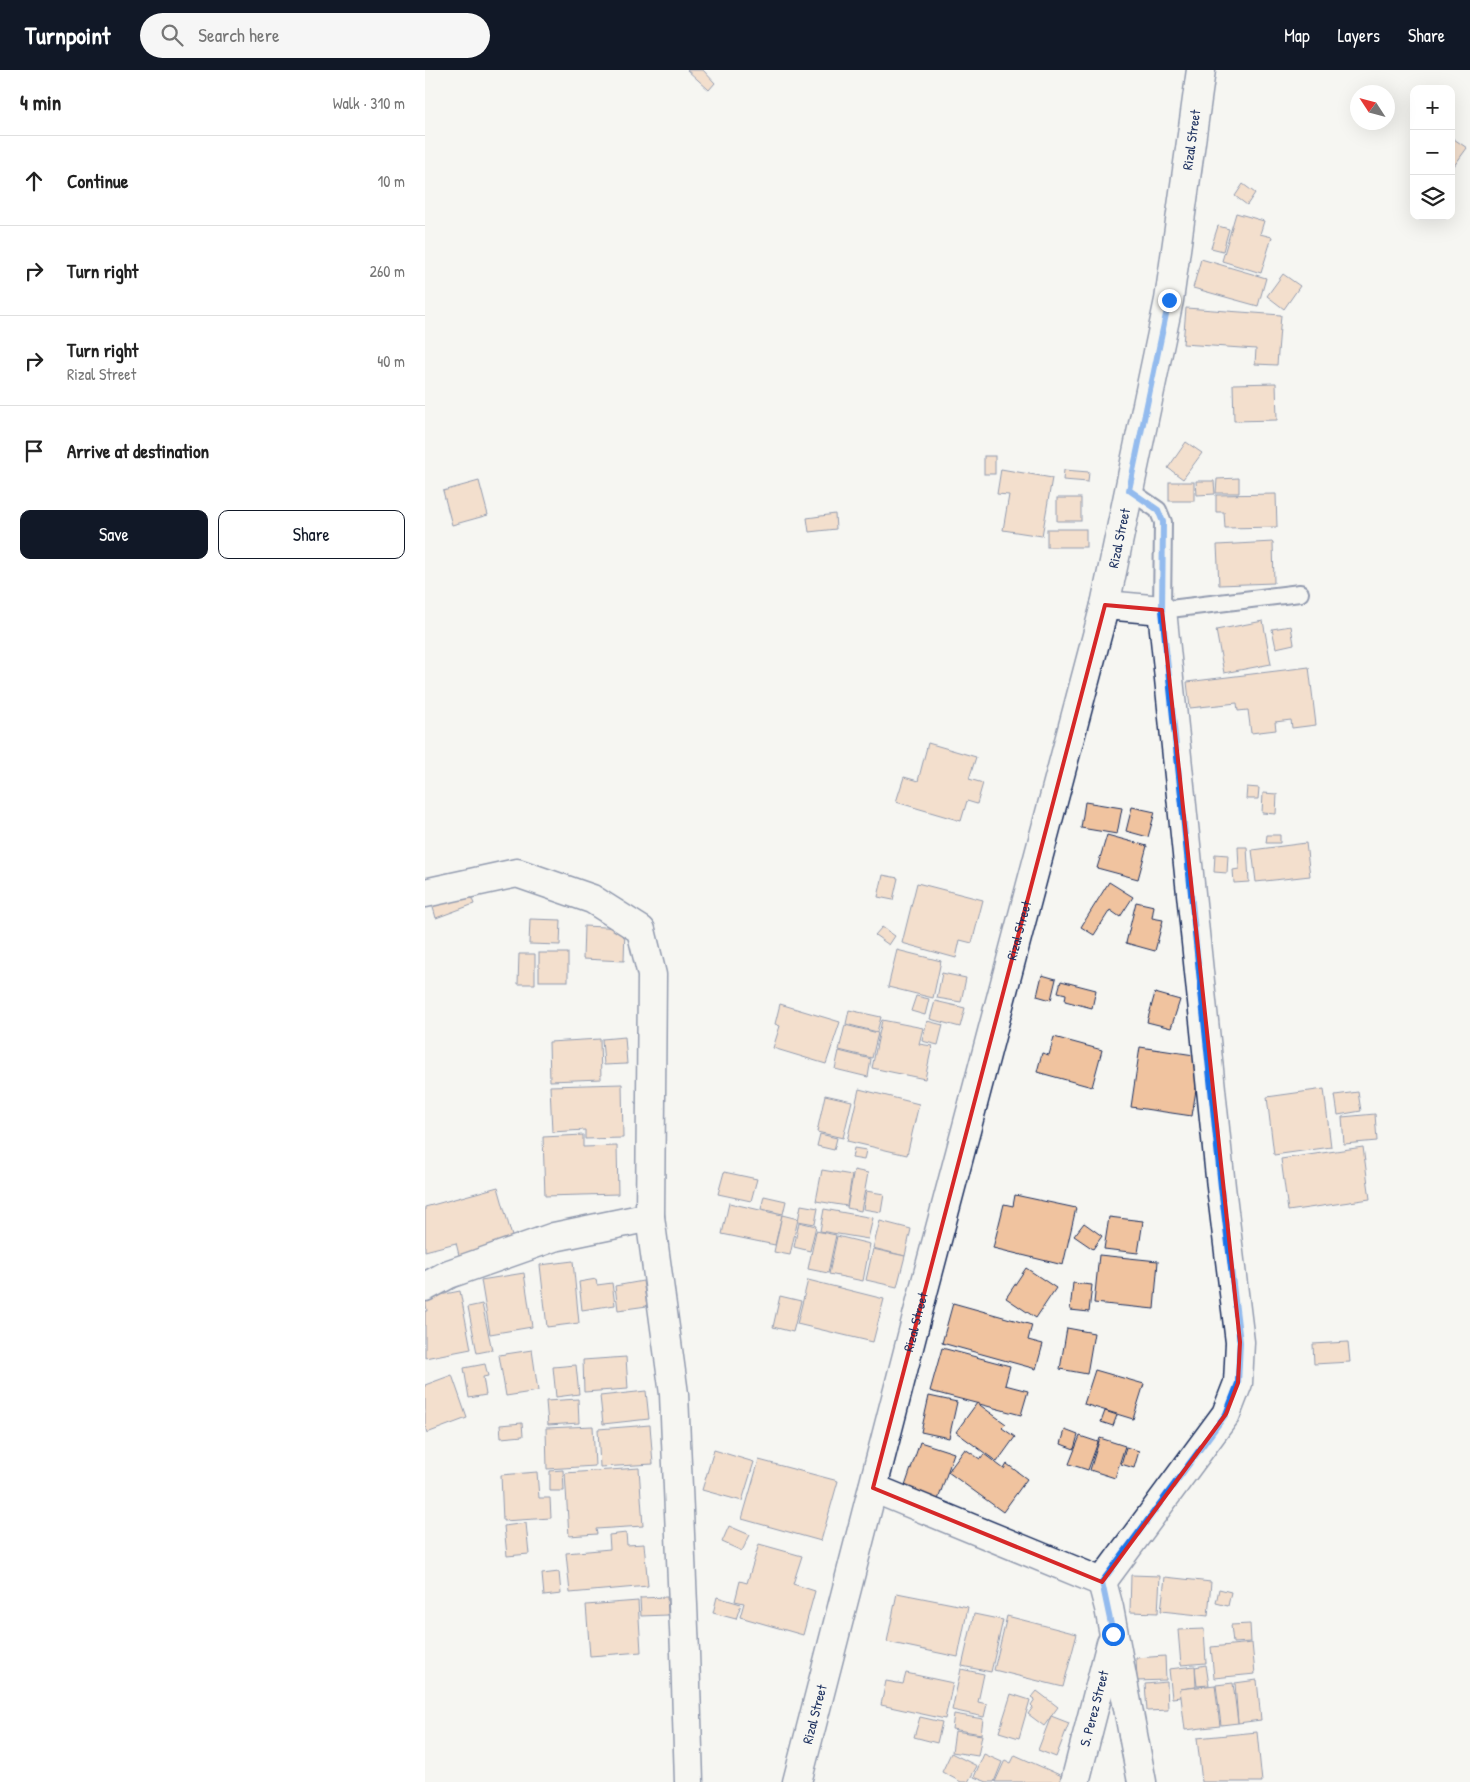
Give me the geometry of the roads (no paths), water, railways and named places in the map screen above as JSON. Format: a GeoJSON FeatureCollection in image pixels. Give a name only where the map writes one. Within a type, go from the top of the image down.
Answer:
{"type":"FeatureCollection","features":[{"type":"Feature","properties":{"kind":"street","name":"Rizal Street"},"geometry":{"type":"LineString","coordinates":[[797,1782],[1105,606],[1169,300],[1201,70]]}},
{"type":"Feature","properties":{"kind":"street"},"geometry":{"type":"LineString","coordinates":[[1105,606],[1162,610],[1221,1187],[1240,1342],[1238,1383],[1226,1414],[1102,1582],[1142,1782]]}},
{"type":"Feature","properties":{"kind":"street"},"geometry":{"type":"LineString","coordinates":[[425,893],[517,873],[592,899],[641,930],[653,975],[650,1217],[674,1394],[689,1782]]}},
{"type":"Feature","properties":{"kind":"street"},"geometry":{"type":"LineString","coordinates":[[425,1287],[449,1274],[554,1237],[650,1217]]}},
{"type":"Feature","properties":{"kind":"street"},"geometry":{"type":"LineString","coordinates":[[873,1488],[1102,1582]]}},
{"type":"Feature","properties":{"kind":"street","name":"S. Perez Street"},"geometry":{"type":"LineString","coordinates":[[1075,1782],[1113,1634]]}},
{"type":"Feature","properties":{"kind":"lane"},"geometry":{"type":"LineString","coordinates":[[1129,490],[1158,510],[1163,522],[1162,610],[1300,592]]}}]}
